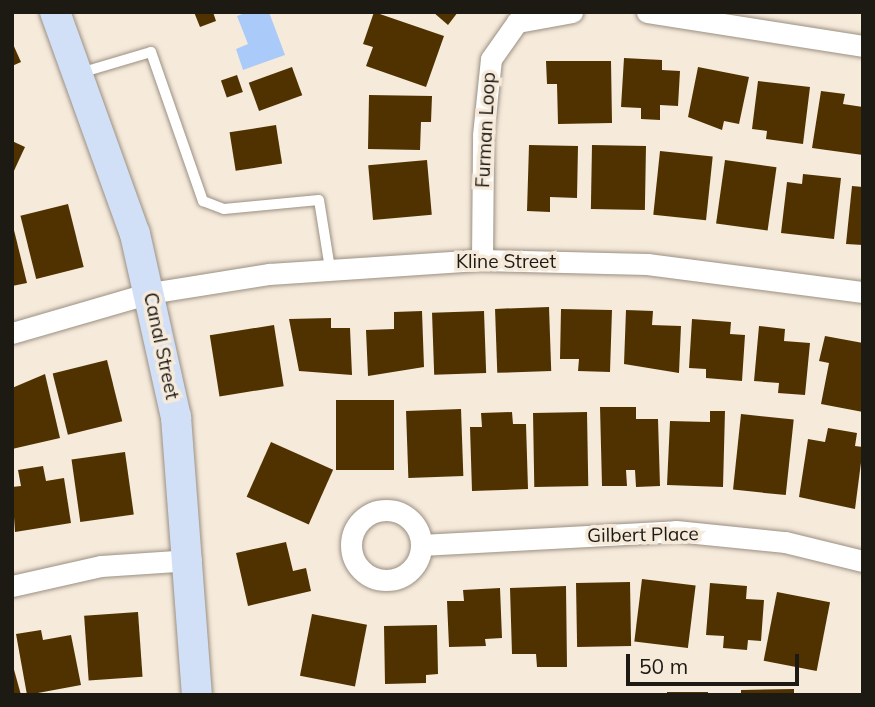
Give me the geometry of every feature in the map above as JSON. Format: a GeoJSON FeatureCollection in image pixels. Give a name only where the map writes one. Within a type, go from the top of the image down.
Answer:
{"type":"FeatureCollection","features":[{"type":"Feature","properties":{"kind":"street","name":"Canal Street"},"geometry":{"type":"LineString","coordinates":[[55,12],[80,73],[150,293],[176,416],[191,560],[197,695]]}},
{"type":"Feature","properties":{"kind":"street","name":"Furman Loop"},"geometry":{"type":"LineString","coordinates":[[482,260],[491,59],[517,22],[572,12]]}},
{"type":"Feature","properties":{"kind":"street"},"geometry":{"type":"LineString","coordinates":[[647,12],[863,46]]}},
{"type":"Feature","properties":{"kind":"street","name":"Kline Street"},"geometry":{"type":"LineString","coordinates":[[12,333],[150,293],[330,269],[482,260],[647,264],[863,292]]}},
{"type":"Feature","properties":{"kind":"street","name":"Gilbert Place"},"geometry":{"type":"LineString","coordinates":[[421,545],[676,531],[785,542],[863,561]]}},
{"type":"Feature","properties":{"kind":"street"},"geometry":{"type":"LineString","coordinates":[[12,586],[101,566],[191,560]]}},
{"type":"Feature","properties":{"kind":"lane"},"geometry":{"type":"LineString","coordinates":[[80,73],[151,52],[203,201],[224,209],[319,200],[330,269]]}},
{"type":"Feature","properties":{"kind":"water"},"geometry":{"type":"Polygon","coordinates":[[[248,12],[269,12],[285,55],[243,70],[236,49],[248,44],[237,16],[248,12]]]}},
{"type":"Feature","properties":{"kind":"building"},"geometry":{"type":"Polygon","coordinates":[[[194,12],[213,12],[216,21],[200,27],[194,12]]]}},
{"type":"Feature","properties":{"kind":"building"},"geometry":{"type":"Polygon","coordinates":[[[374,12],[444,36],[426,87],[366,66],[373,47],[363,44],[374,12]]]}},
{"type":"Feature","properties":{"kind":"building"},"geometry":{"type":"Polygon","coordinates":[[[433,12],[458,12],[448,25],[433,12]]]}},
{"type":"Feature","properties":{"kind":"building"},"geometry":{"type":"Polygon","coordinates":[[[12,42],[21,62],[12,66],[12,42]]]}},
{"type":"Feature","properties":{"kind":"building"},"geometry":{"type":"Polygon","coordinates":[[[624,58],[662,60],[662,70],[680,71],[678,106],[660,105],[660,120],[641,119],[641,108],[621,107],[624,58]]]}},
{"type":"Feature","properties":{"kind":"building"},"geometry":{"type":"Polygon","coordinates":[[[546,61],[611,61],[612,123],[558,124],[557,84],[547,84],[546,61]]]}},
{"type":"Feature","properties":{"kind":"building"},"geometry":{"type":"Polygon","coordinates":[[[292,67],[302,95],[259,111],[249,83],[292,67]]]}},
{"type":"Feature","properties":{"kind":"building"},"geometry":{"type":"Polygon","coordinates":[[[698,67],[749,77],[739,124],[724,121],[722,130],[688,117],[698,67]]]}},
{"type":"Feature","properties":{"kind":"building"},"geometry":{"type":"Polygon","coordinates":[[[237,75],[243,92],[227,98],[221,81],[237,75]]]}},
{"type":"Feature","properties":{"kind":"building"},"geometry":{"type":"Polygon","coordinates":[[[758,81],[810,87],[803,144],[766,139],[767,131],[752,129],[758,81]]]}},
{"type":"Feature","properties":{"kind":"building"},"geometry":{"type":"Polygon","coordinates":[[[821,91],[845,94],[843,104],[863,107],[863,155],[812,148],[821,91]]]}},
{"type":"Feature","properties":{"kind":"building"},"geometry":{"type":"Polygon","coordinates":[[[369,95],[432,96],[431,122],[421,122],[420,150],[368,149],[369,95]]]}},
{"type":"Feature","properties":{"kind":"building"},"geometry":{"type":"Polygon","coordinates":[[[276,125],[282,164],[236,171],[230,132],[276,125]]]}},
{"type":"Feature","properties":{"kind":"building"},"geometry":{"type":"Polygon","coordinates":[[[12,141],[25,147],[12,175],[12,141]]]}},
{"type":"Feature","properties":{"kind":"building"},"geometry":{"type":"Polygon","coordinates":[[[529,145],[578,146],[577,198],[550,197],[550,212],[527,211],[529,145]]]}},
{"type":"Feature","properties":{"kind":"building"},"geometry":{"type":"Polygon","coordinates":[[[592,145],[646,146],[645,210],[591,209],[592,145]]]}},
{"type":"Feature","properties":{"kind":"building"},"geometry":{"type":"Polygon","coordinates":[[[660,151],[713,157],[706,220],[653,215],[660,151]]]}},
{"type":"Feature","properties":{"kind":"building"},"geometry":{"type":"Polygon","coordinates":[[[427,160],[432,215],[373,220],[368,165],[427,160]]]}},
{"type":"Feature","properties":{"kind":"building"},"geometry":{"type":"Polygon","coordinates":[[[725,160],[776,167],[768,231],[716,223],[725,160]]]}},
{"type":"Feature","properties":{"kind":"building"},"geometry":{"type":"Polygon","coordinates":[[[803,174],[841,178],[834,239],[781,233],[787,182],[802,184],[803,174]]]}},
{"type":"Feature","properties":{"kind":"building"},"geometry":{"type":"Polygon","coordinates":[[[852,186],[863,187],[863,245],[846,244],[852,186]]]}},
{"type":"Feature","properties":{"kind":"building"},"geometry":{"type":"Polygon","coordinates":[[[68,204],[84,267],[36,279],[20,216],[68,204]]]}},
{"type":"Feature","properties":{"kind":"building"},"geometry":{"type":"Polygon","coordinates":[[[12,222],[27,283],[12,286],[12,222]]]}},
{"type":"Feature","properties":{"kind":"building"},"geometry":{"type":"Polygon","coordinates":[[[549,307],[551,371],[497,373],[495,309],[549,307]]]}},
{"type":"Feature","properties":{"kind":"building"},"geometry":{"type":"Polygon","coordinates":[[[561,309],[612,310],[610,372],[578,371],[579,359],[560,359],[561,309]]]}},
{"type":"Feature","properties":{"kind":"building"},"geometry":{"type":"Polygon","coordinates":[[[626,310],[653,311],[652,325],[681,326],[679,373],[624,364],[626,310]]]}},
{"type":"Feature","properties":{"kind":"building"},"geometry":{"type":"Polygon","coordinates":[[[422,311],[424,367],[368,376],[366,330],[394,329],[394,312],[422,311]]]}},
{"type":"Feature","properties":{"kind":"building"},"geometry":{"type":"Polygon","coordinates":[[[484,311],[486,373],[434,375],[432,313],[484,311]]]}},
{"type":"Feature","properties":{"kind":"building"},"geometry":{"type":"Polygon","coordinates":[[[331,318],[331,328],[350,328],[352,375],[299,371],[289,319],[331,318]]]}},
{"type":"Feature","properties":{"kind":"building"},"geometry":{"type":"Polygon","coordinates":[[[692,319],[731,322],[730,334],[745,335],[742,381],[706,378],[706,369],[689,368],[692,319]]]}},
{"type":"Feature","properties":{"kind":"building"},"geometry":{"type":"Polygon","coordinates":[[[274,325],[284,386],[219,396],[210,335],[274,325]]]}},
{"type":"Feature","properties":{"kind":"building"},"geometry":{"type":"Polygon","coordinates":[[[759,326],[785,329],[784,341],[810,343],[805,395],[778,393],[779,383],[754,381],[759,326]]]}},
{"type":"Feature","properties":{"kind":"building"},"geometry":{"type":"Polygon","coordinates":[[[825,336],[863,343],[863,412],[821,404],[829,363],[819,361],[825,336]]]}},
{"type":"Feature","properties":{"kind":"building"},"geometry":{"type":"Polygon","coordinates":[[[107,360],[122,421],[68,435],[53,374],[107,360]]]}},
{"type":"Feature","properties":{"kind":"building"},"geometry":{"type":"Polygon","coordinates":[[[45,374],[60,438],[12,449],[12,388],[45,374]]]}},
{"type":"Feature","properties":{"kind":"building"},"geometry":{"type":"Polygon","coordinates":[[[336,400],[394,400],[394,470],[336,470],[336,400]]]}},
{"type":"Feature","properties":{"kind":"building"},"geometry":{"type":"Polygon","coordinates":[[[600,407],[636,407],[636,419],[658,419],[660,486],[636,487],[635,470],[626,470],[627,486],[602,486],[600,407]]]}},
{"type":"Feature","properties":{"kind":"building"},"geometry":{"type":"Polygon","coordinates":[[[461,409],[463,476],[408,478],[406,411],[461,409]]]}},
{"type":"Feature","properties":{"kind":"building"},"geometry":{"type":"Polygon","coordinates":[[[710,411],[725,411],[723,487],[667,485],[670,421],[710,422],[710,411]]]}},
{"type":"Feature","properties":{"kind":"building"},"geometry":{"type":"Polygon","coordinates":[[[512,412],[513,424],[526,424],[528,489],[472,491],[470,427],[482,427],[481,413],[512,412]]]}},
{"type":"Feature","properties":{"kind":"building"},"geometry":{"type":"Polygon","coordinates":[[[587,412],[588,486],[534,487],[533,413],[587,412]]]}},
{"type":"Feature","properties":{"kind":"building"},"geometry":{"type":"Polygon","coordinates":[[[741,414],[794,420],[786,495],[733,490],[741,414]]]}},
{"type":"Feature","properties":{"kind":"building"},"geometry":{"type":"Polygon","coordinates":[[[828,428],[857,433],[855,446],[863,447],[855,509],[799,497],[808,439],[825,442],[828,428]]]}},
{"type":"Feature","properties":{"kind":"building"},"geometry":{"type":"Polygon","coordinates":[[[271,442],[333,470],[309,524],[247,497],[271,442]]]}},
{"type":"Feature","properties":{"kind":"building"},"geometry":{"type":"Polygon","coordinates":[[[125,452],[134,514],[80,522],[72,460],[125,452]]]}},
{"type":"Feature","properties":{"kind":"building"},"geometry":{"type":"Polygon","coordinates":[[[43,466],[46,481],[64,478],[71,523],[15,532],[12,487],[21,486],[18,470],[43,466]]]}},
{"type":"Feature","properties":{"kind":"building"},"geometry":{"type":"Polygon","coordinates":[[[286,542],[293,571],[306,568],[311,591],[248,606],[236,553],[286,542]]]}},
{"type":"Feature","properties":{"kind":"building"},"geometry":{"type":"Polygon","coordinates":[[[642,579],[696,586],[688,648],[634,642],[642,579]]]}},
{"type":"Feature","properties":{"kind":"building"},"geometry":{"type":"Polygon","coordinates":[[[630,582],[631,646],[577,647],[576,583],[630,582]]]}},
{"type":"Feature","properties":{"kind":"building"},"geometry":{"type":"Polygon","coordinates":[[[710,583],[747,586],[746,599],[764,600],[761,641],[748,640],[747,650],[723,648],[724,636],[706,635],[710,583]]]}},
{"type":"Feature","properties":{"kind":"building"},"geometry":{"type":"Polygon","coordinates":[[[566,586],[567,667],[537,667],[536,654],[512,654],[510,588],[566,586]]]}},
{"type":"Feature","properties":{"kind":"building"},"geometry":{"type":"Polygon","coordinates":[[[500,588],[502,638],[485,639],[486,646],[449,647],[447,601],[464,601],[463,590],[500,588]]]}},
{"type":"Feature","properties":{"kind":"building"},"geometry":{"type":"Polygon","coordinates":[[[777,592],[830,602],[817,671],[764,661],[777,592]]]}},
{"type":"Feature","properties":{"kind":"building"},"geometry":{"type":"Polygon","coordinates":[[[138,612],[143,677],[89,681],[84,616],[138,612]]]}},
{"type":"Feature","properties":{"kind":"building"},"geometry":{"type":"Polygon","coordinates":[[[312,614],[367,625],[355,687],[300,676],[312,614]]]}},
{"type":"Feature","properties":{"kind":"building"},"geometry":{"type":"Polygon","coordinates":[[[437,625],[438,674],[426,675],[426,683],[385,684],[384,626],[437,625]]]}},
{"type":"Feature","properties":{"kind":"building"},"geometry":{"type":"Polygon","coordinates":[[[41,630],[43,640],[71,635],[81,685],[27,695],[16,634],[41,630]]]}},
{"type":"Feature","properties":{"kind":"building"},"geometry":{"type":"Polygon","coordinates":[[[13,666],[21,695],[12,695],[13,666]]]}},
{"type":"Feature","properties":{"kind":"building"},"geometry":{"type":"Polygon","coordinates":[[[794,689],[794,695],[741,695],[741,690],[794,689]]]}},
{"type":"Feature","properties":{"kind":"building"},"geometry":{"type":"Polygon","coordinates":[[[667,692],[708,692],[708,695],[667,695],[667,692]]]}}]}
